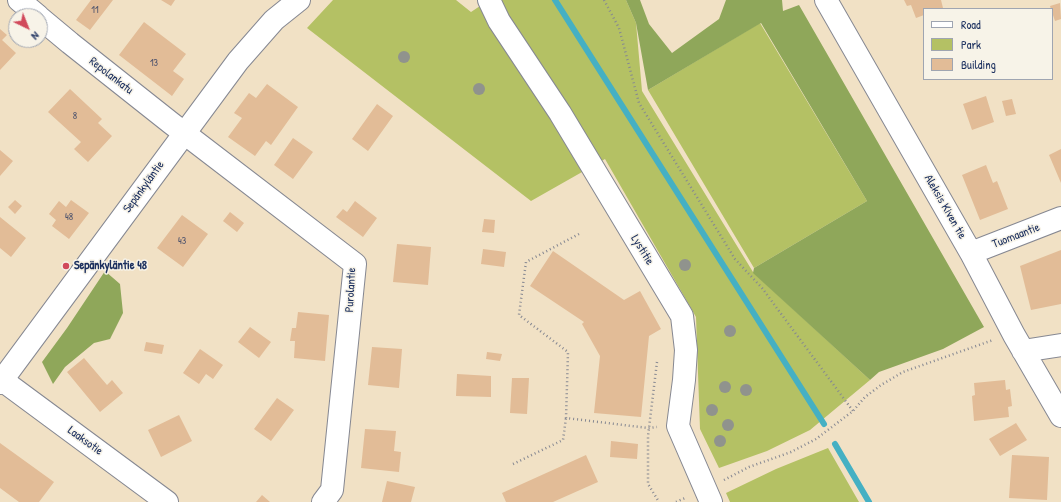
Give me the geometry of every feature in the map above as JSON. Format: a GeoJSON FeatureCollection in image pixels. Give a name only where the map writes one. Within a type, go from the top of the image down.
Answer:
{"type":"FeatureCollection","features":[{"type":"Feature","properties":{"kind":"street","name":"Repolankatu"},"geometry":{"type":"LineString","coordinates":[[19,0],[28,8]]}},
{"type":"Feature","properties":{"kind":"street","name":"Sepänkyläntie"},"geometry":{"type":"LineString","coordinates":[[1,382],[184,132],[238,61],[274,20],[299,0]]}},
{"type":"Feature","properties":{"kind":"street","name":"Lystitie"},"geometry":{"type":"LineString","coordinates":[[473,0],[499,21]]}},
{"type":"Feature","properties":{"kind":"street","name":"Lystitie"},"geometry":{"type":"LineString","coordinates":[[489,0],[499,21],[560,113],[682,316],[686,350],[678,426]]}},
{"type":"Feature","properties":{"kind":"street","name":"Aleksis Kiven tie"},"geometry":{"type":"LineString","coordinates":[[826,0],[971,253],[1023,351],[1061,416]]}},
{"type":"Feature","properties":{"kind":"street","name":"Repolankatu"},"geometry":{"type":"LineString","coordinates":[[48,25],[184,132]]}},
{"type":"Feature","properties":{"kind":"street","name":"Purolantie"},"geometry":{"type":"LineString","coordinates":[[184,132],[355,264],[332,490],[323,502]]}},
{"type":"Feature","properties":{"kind":"street","name":"Tuomaantie"},"geometry":{"type":"LineString","coordinates":[[971,253],[1061,218]]}},
{"type":"Feature","properties":{"kind":"street"},"geometry":{"type":"LineString","coordinates":[[1023,351],[1061,345]]}},
{"type":"Feature","properties":{"kind":"street","name":"Laaksotie"},"geometry":{"type":"LineString","coordinates":[[1,382],[167,502]]}},
{"type":"Feature","properties":{"kind":"street"},"geometry":{"type":"LineString","coordinates":[[678,426],[710,502]]}},
{"type":"Feature","properties":{"kind":"path"},"geometry":{"type":"LineString","coordinates":[[604,0],[618,28],[639,103],[735,259],[762,288],[853,411]]}},
{"type":"Feature","properties":{"kind":"path"},"geometry":{"type":"LineString","coordinates":[[513,464],[563,440],[566,418],[568,352],[519,315],[526,262],[579,234]]}},
{"type":"Feature","properties":{"kind":"path"},"geometry":{"type":"LineString","coordinates":[[722,482],[749,467],[791,452],[816,439],[853,411],[865,397],[903,372],[995,339]]}},
{"type":"Feature","properties":{"kind":"path"},"geometry":{"type":"LineString","coordinates":[[657,362],[648,428],[648,484],[659,502]]}},
{"type":"Feature","properties":{"kind":"path"},"geometry":{"type":"LineString","coordinates":[[566,418],[648,428],[678,426]]}},
{"type":"Feature","properties":{"kind":"path"},"geometry":{"type":"LineString","coordinates":[[676,502],[682,499],[684,502]]}},
{"type":"Feature","properties":{"kind":"green space"},"geometry":{"type":"Polygon","coordinates":[[[333,0],[456,0],[471,12],[489,0],[626,0],[636,23],[642,91],[753,272],[870,380],[810,430],[767,451],[719,468],[700,429],[696,317],[605,159],[531,201],[307,28],[333,0]]]}},
{"type":"Feature","properties":{"kind":"green space"},"geometry":{"type":"Polygon","coordinates":[[[626,0],[640,0],[649,24],[672,53],[719,19],[726,0],[782,0],[783,11],[799,5],[984,327],[943,349],[879,372],[870,380],[753,273],[754,268],[867,201],[761,23],[648,90],[636,23],[626,0]]]}},
{"type":"Feature","properties":{"kind":"green space"},"geometry":{"type":"Polygon","coordinates":[[[760,23],[867,201],[754,268],[648,90],[760,23]]]}},
{"type":"Feature","properties":{"kind":"green space"},"geometry":{"type":"Polygon","coordinates":[[[105,271],[120,284],[123,313],[110,339],[94,343],[65,367],[53,384],[42,362],[67,328],[105,271]]]}},
{"type":"Feature","properties":{"kind":"green space"},"geometry":{"type":"Polygon","coordinates":[[[828,448],[859,502],[730,502],[726,493],[776,469],[828,448]]]}},
{"type":"Feature","properties":{"kind":"building"},"geometry":{"type":"Polygon","coordinates":[[[91,0],[113,0],[90,30],[76,20],[91,0]]]}},
{"type":"Feature","properties":{"kind":"building"},"geometry":{"type":"Polygon","coordinates":[[[161,0],[175,0],[171,6],[161,0]]]}},
{"type":"Feature","properties":{"kind":"building"},"geometry":{"type":"Polygon","coordinates":[[[904,0],[941,0],[943,8],[923,8],[923,15],[916,18],[911,5],[907,6],[904,0]]]}},
{"type":"Feature","properties":{"kind":"building"},"geometry":{"type":"Polygon","coordinates":[[[1060,3],[1061,19],[1055,21],[1053,8],[1051,8],[1050,6],[1060,3]]]}},
{"type":"Feature","properties":{"kind":"building"},"geometry":{"type":"Polygon","coordinates":[[[144,22],[186,54],[173,71],[184,79],[172,96],[119,55],[144,22]]]}},
{"type":"Feature","properties":{"kind":"building"},"geometry":{"type":"Polygon","coordinates":[[[0,29],[7,35],[2,40],[8,46],[8,48],[11,48],[16,53],[0,70],[0,29]]]}},
{"type":"Feature","properties":{"kind":"building"},"geometry":{"type":"Polygon","coordinates":[[[267,84],[298,107],[271,145],[266,141],[255,156],[228,137],[242,118],[234,113],[249,93],[256,98],[267,84]]]}},
{"type":"Feature","properties":{"kind":"building"},"geometry":{"type":"Polygon","coordinates":[[[70,89],[102,119],[98,123],[112,136],[88,162],[74,149],[81,142],[48,112],[70,89]]]}},
{"type":"Feature","properties":{"kind":"building"},"geometry":{"type":"Polygon","coordinates":[[[986,96],[994,122],[972,130],[963,104],[986,96]]]}},
{"type":"Feature","properties":{"kind":"building"},"geometry":{"type":"Polygon","coordinates":[[[1012,99],[1016,114],[1006,116],[1002,101],[1012,99]]]}},
{"type":"Feature","properties":{"kind":"building"},"geometry":{"type":"Polygon","coordinates":[[[377,104],[393,116],[368,151],[352,139],[377,104]]]}},
{"type":"Feature","properties":{"kind":"building"},"geometry":{"type":"Polygon","coordinates":[[[293,138],[313,152],[293,179],[274,165],[293,138]]]}},
{"type":"Feature","properties":{"kind":"building"},"geometry":{"type":"Polygon","coordinates":[[[1061,149],[1061,183],[1049,155],[1061,149]]]}},
{"type":"Feature","properties":{"kind":"building"},"geometry":{"type":"Polygon","coordinates":[[[0,150],[13,161],[0,176],[0,150]]]}},
{"type":"Feature","properties":{"kind":"building"},"geometry":{"type":"Polygon","coordinates":[[[986,165],[993,183],[997,181],[1008,209],[980,220],[962,175],[986,165]]]}},
{"type":"Feature","properties":{"kind":"building"},"geometry":{"type":"Polygon","coordinates":[[[15,200],[22,206],[15,214],[8,207],[15,200]]]}},
{"type":"Feature","properties":{"kind":"building"},"geometry":{"type":"Polygon","coordinates":[[[71,200],[89,213],[69,239],[52,226],[56,220],[49,214],[59,201],[66,207],[71,200]]]}},
{"type":"Feature","properties":{"kind":"building"},"geometry":{"type":"Polygon","coordinates":[[[355,201],[377,218],[363,237],[336,217],[343,209],[347,212],[355,201]]]}},
{"type":"Feature","properties":{"kind":"building"},"geometry":{"type":"Polygon","coordinates":[[[230,212],[244,223],[237,232],[223,221],[230,212]]]}},
{"type":"Feature","properties":{"kind":"building"},"geometry":{"type":"Polygon","coordinates":[[[182,215],[208,234],[183,267],[157,248],[182,215]]]}},
{"type":"Feature","properties":{"kind":"building"},"geometry":{"type":"Polygon","coordinates":[[[0,217],[26,238],[11,257],[0,248],[0,217]]]}},
{"type":"Feature","properties":{"kind":"building"},"geometry":{"type":"Polygon","coordinates":[[[484,219],[495,220],[494,233],[482,232],[484,219]]]}},
{"type":"Feature","properties":{"kind":"building"},"geometry":{"type":"Polygon","coordinates":[[[397,244],[431,247],[428,285],[393,282],[397,244]]]}},
{"type":"Feature","properties":{"kind":"building"},"geometry":{"type":"Polygon","coordinates":[[[483,249],[506,252],[504,267],[481,264],[483,249]]]}},
{"type":"Feature","properties":{"kind":"building"},"geometry":{"type":"Polygon","coordinates":[[[1061,250],[1061,304],[1031,310],[1020,266],[1061,250]]]}},
{"type":"Feature","properties":{"kind":"building"},"geometry":{"type":"Polygon","coordinates":[[[553,251],[624,300],[640,291],[661,329],[649,336],[641,417],[594,413],[600,356],[582,324],[584,322],[530,286],[553,251]]]}},
{"type":"Feature","properties":{"kind":"building"},"geometry":{"type":"Polygon","coordinates":[[[298,312],[329,315],[325,361],[294,358],[295,341],[290,341],[292,328],[296,328],[298,312]]]}},
{"type":"Feature","properties":{"kind":"building"},"geometry":{"type":"Polygon","coordinates":[[[250,327],[271,342],[259,358],[238,342],[250,327]]]}},
{"type":"Feature","properties":{"kind":"building"},"geometry":{"type":"Polygon","coordinates":[[[146,342],[164,345],[162,354],[144,351],[146,342]]]}},
{"type":"Feature","properties":{"kind":"building"},"geometry":{"type":"Polygon","coordinates":[[[372,347],[402,349],[399,388],[368,385],[372,347]]]}},
{"type":"Feature","properties":{"kind":"building"},"geometry":{"type":"Polygon","coordinates":[[[200,349],[223,365],[213,379],[206,374],[199,384],[183,373],[200,349]]]}},
{"type":"Feature","properties":{"kind":"building"},"geometry":{"type":"Polygon","coordinates":[[[487,352],[502,354],[500,361],[486,359],[487,352]]]}},
{"type":"Feature","properties":{"kind":"building"},"geometry":{"type":"Polygon","coordinates":[[[84,358],[107,385],[112,380],[123,393],[100,412],[67,372],[84,358]]]}},
{"type":"Feature","properties":{"kind":"building"},"geometry":{"type":"Polygon","coordinates":[[[457,374],[491,376],[491,397],[456,396],[457,374]]]}},
{"type":"Feature","properties":{"kind":"building"},"geometry":{"type":"Polygon","coordinates":[[[512,378],[529,378],[527,414],[510,413],[512,378]]]}},
{"type":"Feature","properties":{"kind":"building"},"geometry":{"type":"Polygon","coordinates":[[[1005,380],[1006,390],[1010,389],[1012,406],[1008,407],[1009,417],[974,421],[972,396],[975,395],[974,383],[1005,380]]]}},
{"type":"Feature","properties":{"kind":"building"},"geometry":{"type":"Polygon","coordinates":[[[277,398],[294,410],[271,441],[254,429],[277,398]]]}},
{"type":"Feature","properties":{"kind":"building"},"geometry":{"type":"Polygon","coordinates":[[[179,415],[192,441],[161,457],[148,430],[179,415]]]}},
{"type":"Feature","properties":{"kind":"building"},"geometry":{"type":"Polygon","coordinates":[[[1016,423],[1027,440],[1000,456],[989,439],[1016,423]]]}},
{"type":"Feature","properties":{"kind":"building"},"geometry":{"type":"Polygon","coordinates":[[[365,429],[396,431],[394,451],[401,452],[399,472],[361,468],[365,429]]]}},
{"type":"Feature","properties":{"kind":"building"},"geometry":{"type":"Polygon","coordinates":[[[611,441],[638,444],[637,459],[610,457],[611,441]]]}},
{"type":"Feature","properties":{"kind":"building"},"geometry":{"type":"Polygon","coordinates":[[[0,443],[54,482],[39,502],[19,502],[0,488],[0,443]]]}},
{"type":"Feature","properties":{"kind":"building"},"geometry":{"type":"Polygon","coordinates":[[[586,455],[598,482],[553,502],[506,502],[502,493],[586,455]]]}},
{"type":"Feature","properties":{"kind":"building"},"geometry":{"type":"Polygon","coordinates":[[[1012,455],[1049,457],[1047,500],[1009,498],[1012,455]]]}},
{"type":"Feature","properties":{"kind":"building"},"geometry":{"type":"Polygon","coordinates":[[[387,481],[415,487],[411,502],[382,502],[387,481]]]}},
{"type":"Feature","properties":{"kind":"building"},"geometry":{"type":"Polygon","coordinates":[[[262,495],[270,502],[256,502],[262,495]]]}},
{"type":"Feature","properties":{"kind":"waterway"},"geometry":{"type":"LineString","coordinates":[[555,0],[824,424]]}},
{"type":"Feature","properties":{"kind":"waterway"},"geometry":{"type":"LineString","coordinates":[[835,444],[869,502]]}},
{"type":"Feature","properties":{"kind":"place","name":"Sepänkyläntie 48"},"geometry":{"type":"Point","coordinates":[66,266]}}]}
